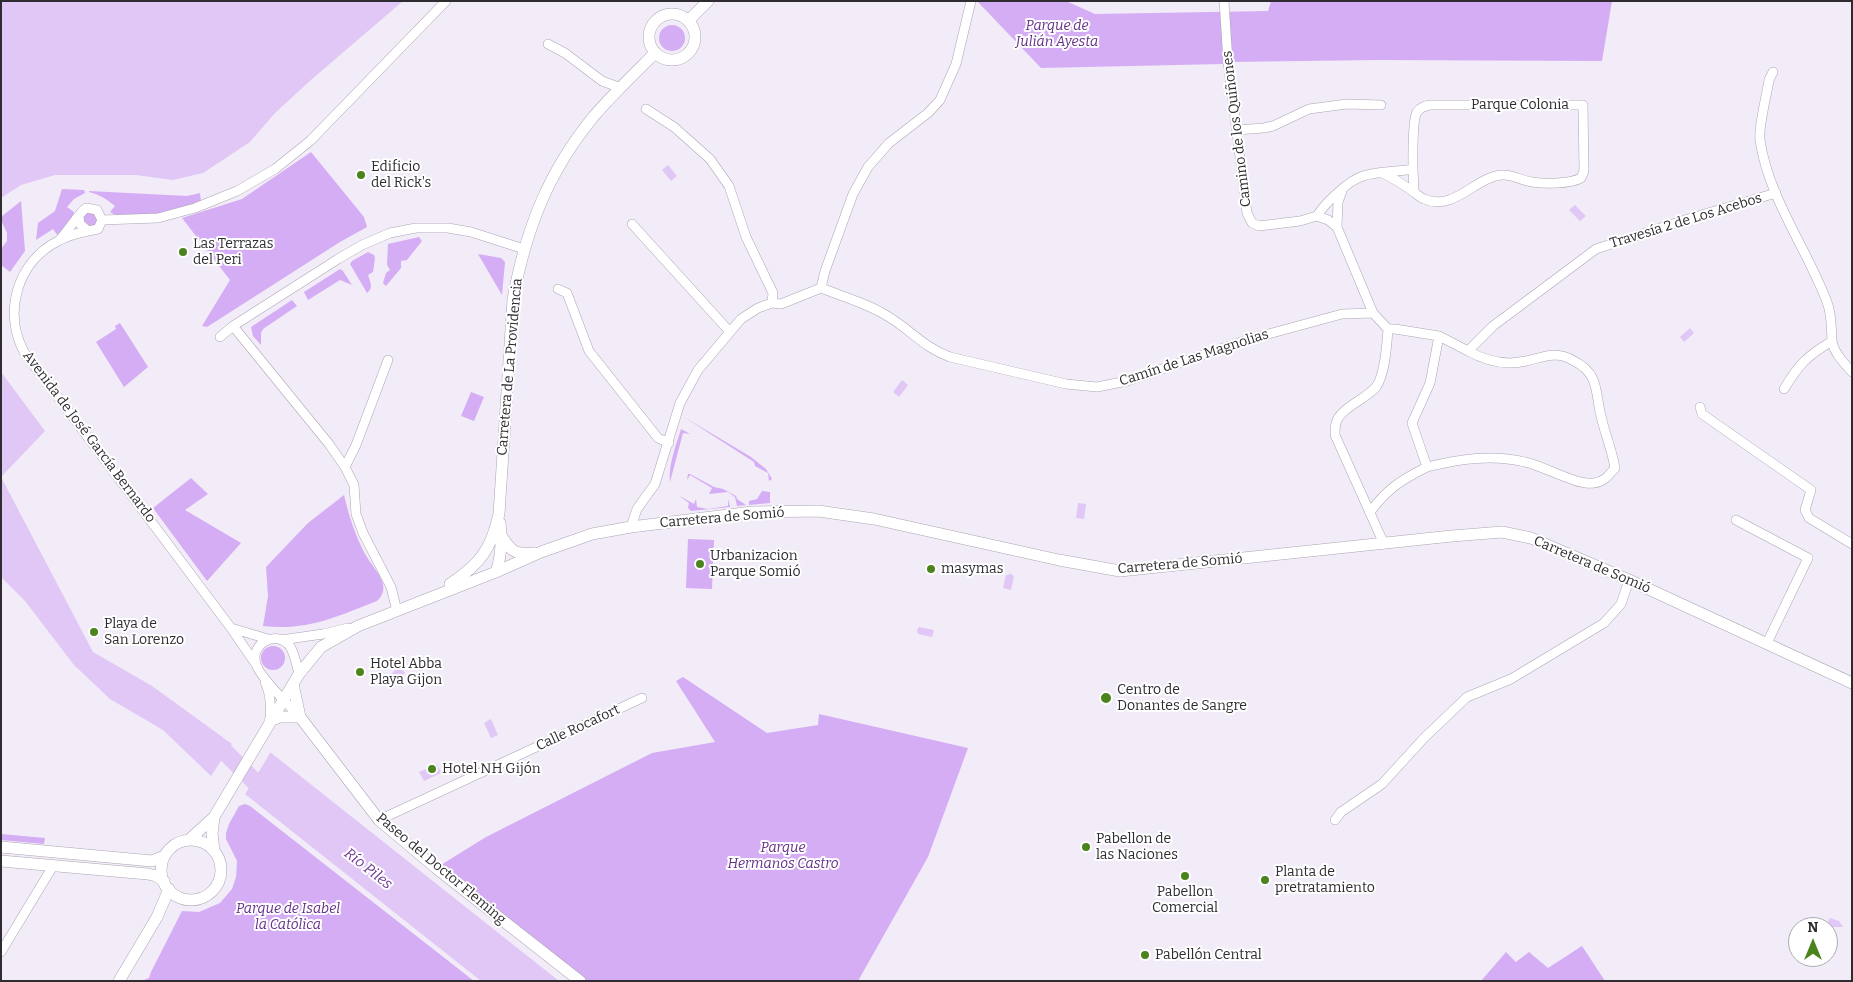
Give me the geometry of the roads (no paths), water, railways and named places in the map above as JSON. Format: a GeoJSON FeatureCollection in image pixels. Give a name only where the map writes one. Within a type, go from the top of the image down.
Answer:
{"type":"FeatureCollection","features":[{"type":"Feature","properties":{"kind":"street"},"geometry":{"type":"LineString","coordinates":[[102,220],[158,218],[195,208],[237,191],[275,169],[310,141],[446,1]]}},
{"type":"Feature","properties":{"kind":"street"},"geometry":{"type":"LineString","coordinates":[[688,21],[708,1]]}},
{"type":"Feature","properties":{"kind":"street"},"geometry":{"type":"LineString","coordinates":[[631,527],[637,509],[655,484],[680,403],[698,370],[741,319],[758,308],[772,303],[781,304],[821,288],[825,271],[853,194],[868,167],[889,143],[907,127],[928,113],[940,100],[956,64],[971,1]]}},
{"type":"Feature","properties":{"kind":"street","name":"Camino de los Quiñones"},"geometry":{"type":"LineString","coordinates":[[1224,1],[1228,62],[1247,213],[1252,223],[1259,226],[1300,222],[1317,216]]}},
{"type":"Feature","properties":{"kind":"street"},"geometry":{"type":"LineString","coordinates":[[668,14],[678,15],[688,21],[694,38],[693,46],[688,54],[680,59],[671,60],[662,58],[655,53],[650,42],[653,24],[668,14]]}},
{"type":"Feature","properties":{"kind":"street"},"geometry":{"type":"LineString","coordinates":[[548,44],[565,54],[602,82],[621,88]]}},
{"type":"Feature","properties":{"kind":"street","name":"Carretera de La Providencia"},"geometry":{"type":"LineString","coordinates":[[496,572],[494,560],[498,536],[513,299],[530,227],[548,185],[594,117],[655,53]]}},
{"type":"Feature","properties":{"kind":"street"},"geometry":{"type":"LineString","coordinates":[[1773,72],[1769,80],[1760,138],[1764,159],[1776,192],[1828,304],[1833,330],[1832,341],[1836,352],[1852,372]]}},
{"type":"Feature","properties":{"kind":"street"},"geometry":{"type":"LineString","coordinates":[[1237,130],[1273,126],[1309,109],[1347,104],[1381,105]]}},
{"type":"Feature","properties":{"kind":"street","name":"Parque Colonia"},"geometry":{"type":"LineString","coordinates":[[1382,173],[1394,178],[1424,200],[1442,201],[1459,196],[1493,177],[1503,175],[1532,182],[1573,182],[1581,178],[1584,171],[1583,105],[1430,104],[1422,107],[1416,114],[1414,122],[1414,192]]}},
{"type":"Feature","properties":{"kind":"street"},"geometry":{"type":"LineString","coordinates":[[646,109],[674,127],[710,159],[729,186],[746,237],[773,293],[772,303]]}},
{"type":"Feature","properties":{"kind":"street"},"geometry":{"type":"LineString","coordinates":[[1384,544],[1335,435],[1336,424],[1340,416],[1376,386],[1387,346],[1388,330],[1373,313],[1336,227],[1328,220],[1317,216],[1330,198],[1361,176],[1413,169]]}},
{"type":"Feature","properties":{"kind":"street"},"geometry":{"type":"LineString","coordinates":[[1336,227],[1338,202],[1342,191]]}},
{"type":"Feature","properties":{"kind":"street","name":"Travesía 2 de Los Acebos"},"geometry":{"type":"LineString","coordinates":[[1468,351],[1493,326],[1596,249],[1688,218],[1776,192]]}},
{"type":"Feature","properties":{"kind":"street"},"geometry":{"type":"LineString","coordinates":[[90,207],[97,210],[102,220],[98,229],[88,231],[80,224],[79,217],[83,210],[90,207]]}},
{"type":"Feature","properties":{"kind":"street","name":"Avenida de José García Bernardo"},"geometry":{"type":"LineString","coordinates":[[79,217],[59,240],[39,255],[29,267],[17,288],[14,314],[18,340],[24,352],[231,628],[261,673]]}},
{"type":"Feature","properties":{"kind":"street"},"geometry":{"type":"LineString","coordinates":[[632,224],[730,332]]}},
{"type":"Feature","properties":{"kind":"street"},"geometry":{"type":"LineString","coordinates":[[220,337],[233,326],[338,259],[362,245],[390,233],[416,228],[448,228],[478,234],[524,249]]}},
{"type":"Feature","properties":{"kind":"street","name":"Avenida de José García Bernardo"},"geometry":{"type":"LineString","coordinates":[[59,240],[88,231]]}},
{"type":"Feature","properties":{"kind":"street","name":"Camín de Las Magnolias"},"geometry":{"type":"LineString","coordinates":[[821,288],[890,317],[935,352],[950,358],[1066,384],[1097,387],[1126,381],[1250,339],[1342,314],[1373,313]]}},
{"type":"Feature","properties":{"kind":"street"},"geometry":{"type":"LineString","coordinates":[[558,289],[567,293],[590,351],[658,438],[669,442]]}},
{"type":"Feature","properties":{"kind":"street"},"geometry":{"type":"LineString","coordinates":[[233,326],[329,444],[345,467],[354,485],[356,514],[363,533],[391,587],[396,610]]}},
{"type":"Feature","properties":{"kind":"street"},"geometry":{"type":"LineString","coordinates":[[1370,512],[1384,494],[1405,478],[1426,467],[1460,459],[1489,457],[1525,462],[1577,481],[1593,484],[1606,479],[1615,468],[1613,454],[1600,415],[1594,378],[1581,365],[1568,358],[1552,355],[1523,362],[1505,363],[1483,360],[1439,336],[1395,329],[1388,330]]}},
{"type":"Feature","properties":{"kind":"street"},"geometry":{"type":"LineString","coordinates":[[1426,467],[1412,423],[1430,383],[1439,336]]}},
{"type":"Feature","properties":{"kind":"street"},"geometry":{"type":"LineString","coordinates":[[1784,389],[1795,371],[1811,354],[1832,341]]}},
{"type":"Feature","properties":{"kind":"street"},"geometry":{"type":"LineString","coordinates":[[345,467],[356,445],[388,360]]}},
{"type":"Feature","properties":{"kind":"street"},"geometry":{"type":"LineString","coordinates":[[1700,407],[1702,414],[1811,490],[1805,510],[1809,518],[1852,544]]}},
{"type":"Feature","properties":{"kind":"street","name":"Carretera de Somió"},"geometry":{"type":"LineString","coordinates":[[434,595],[496,572],[541,552],[592,534],[631,527],[752,512],[818,511],[874,519],[1059,560],[1120,571],[1502,532],[1531,538],[1629,580],[1852,683]]}},
{"type":"Feature","properties":{"kind":"street"},"geometry":{"type":"LineString","coordinates":[[1736,520],[1808,558],[1767,643]]}},
{"type":"Feature","properties":{"kind":"street"},"geometry":{"type":"LineString","coordinates":[[498,536],[516,553],[541,552]]}},
{"type":"Feature","properties":{"kind":"street","name":"Carretera de La Providencia"},"geometry":{"type":"LineString","coordinates":[[434,595],[481,560],[498,536]]}},
{"type":"Feature","properties":{"kind":"street"},"geometry":{"type":"LineString","coordinates":[[1335,820],[1341,812],[1382,784],[1424,738],[1467,697],[1511,679],[1604,623],[1621,604],[1629,580]]}},
{"type":"Feature","properties":{"kind":"street"},"geometry":{"type":"LineString","coordinates":[[190,839],[214,816],[296,679],[321,647],[358,626],[434,595]]}},
{"type":"Feature","properties":{"kind":"street"},"geometry":{"type":"LineString","coordinates":[[231,628],[268,640],[281,640],[323,634],[358,626]]}},
{"type":"Feature","properties":{"kind":"street"},"geometry":{"type":"LineString","coordinates":[[255,663],[258,646],[268,640]]}},
{"type":"Feature","properties":{"kind":"street"},"geometry":{"type":"LineString","coordinates":[[281,640],[291,648],[293,654],[300,717]]}},
{"type":"Feature","properties":{"kind":"street"},"geometry":{"type":"LineString","coordinates":[[261,673],[300,717]]}},
{"type":"Feature","properties":{"kind":"street"},"geometry":{"type":"LineString","coordinates":[[261,673],[270,695],[270,721]]}},
{"type":"Feature","properties":{"kind":"street","name":"Calle Rocafort"},"geometry":{"type":"LineString","coordinates":[[379,820],[642,698]]}},
{"type":"Feature","properties":{"kind":"street"},"geometry":{"type":"LineString","coordinates":[[270,721],[280,717],[300,717]]}},
{"type":"Feature","properties":{"kind":"street","name":"Paseo del Doctor Fleming"},"geometry":{"type":"LineString","coordinates":[[300,717],[379,820],[436,868],[580,981]]}},
{"type":"Feature","properties":{"kind":"street"},"geometry":{"type":"LineString","coordinates":[[214,816],[212,834],[214,851]]}},
{"type":"Feature","properties":{"kind":"street"},"geometry":{"type":"LineString","coordinates":[[1,861],[148,874],[156,876],[166,885],[174,895],[193,901],[208,895],[217,887],[222,874],[221,862],[214,851],[202,841],[190,839],[180,841],[171,847],[164,856],[160,869],[166,885],[157,917],[119,981]]}},
{"type":"Feature","properties":{"kind":"street"},"geometry":{"type":"LineString","coordinates":[[1,847],[152,861],[164,856]]}},
{"type":"Feature","properties":{"kind":"street"},"geometry":{"type":"LineString","coordinates":[[1,952],[53,866]]}},
{"type":"Feature","properties":{"kind":"street"},"geometry":{"type":"LineString","coordinates":[[157,917],[182,899]]}},
{"type":"Feature","properties":{"kind":"water"},"geometry":{"type":"Polygon","coordinates":[[[1,1],[403,1],[275,113],[250,142],[203,173],[173,180],[136,175],[55,175],[21,185],[1,198],[1,1]]]}},
{"type":"Feature","properties":{"kind":"water"},"geometry":{"type":"Polygon","coordinates":[[[668,165],[677,176],[671,181],[662,170],[668,165]]]}},
{"type":"Feature","properties":{"kind":"water"},"geometry":{"type":"Polygon","coordinates":[[[1575,205],[1586,216],[1580,221],[1569,210],[1575,205]]]}},
{"type":"Feature","properties":{"kind":"water"},"geometry":{"type":"Polygon","coordinates":[[[1690,328],[1694,333],[1684,342],[1680,337],[1690,328]]]}},
{"type":"Feature","properties":{"kind":"water"},"geometry":{"type":"Polygon","coordinates":[[[1,372],[45,431],[1,477],[1,372]]]}},
{"type":"Feature","properties":{"kind":"water"},"geometry":{"type":"Polygon","coordinates":[[[902,380],[908,385],[899,397],[893,392],[902,380]]]}},
{"type":"Feature","properties":{"kind":"water"},"geometry":{"type":"Polygon","coordinates":[[[1,477],[93,652],[152,686],[232,744],[211,776],[163,730],[110,699],[74,665],[25,601],[1,577],[1,477]]]}},
{"type":"Feature","properties":{"kind":"water"},"geometry":{"type":"Polygon","coordinates":[[[1078,503],[1086,504],[1084,519],[1076,518],[1078,503]]]}},
{"type":"Feature","properties":{"kind":"water"},"geometry":{"type":"Polygon","coordinates":[[[1009,573],[1014,576],[1011,590],[1003,588],[1006,575],[1009,575],[1009,573]]]}},
{"type":"Feature","properties":{"kind":"water"},"geometry":{"type":"Polygon","coordinates":[[[919,627],[934,630],[932,637],[918,634],[917,630],[919,627]]]}},
{"type":"Feature","properties":{"kind":"water"},"geometry":{"type":"Polygon","coordinates":[[[399,665],[405,673],[389,685],[386,681],[399,665]]]}},
{"type":"Feature","properties":{"kind":"water"},"geometry":{"type":"Polygon","coordinates":[[[491,719],[498,735],[491,738],[484,723],[491,719]]]}},
{"type":"Feature","properties":{"kind":"water"},"geometry":{"type":"Polygon","coordinates":[[[270,752],[559,981],[481,981],[245,794],[270,752]]]}},
{"type":"Feature","properties":{"kind":"water"},"geometry":{"type":"Polygon","coordinates":[[[437,764],[441,773],[424,781],[419,772],[437,764]]]}},
{"type":"Feature","properties":{"kind":"water"},"geometry":{"type":"Polygon","coordinates":[[[1838,921],[1839,921],[1843,927],[1838,927],[1838,921]]]}},
{"type":"Feature","properties":{"kind":"waterway","name":"Río Piles"},"geometry":{"type":"LineString","coordinates":[[226,753],[254,781],[274,796]]}},
{"type":"Feature","properties":{"kind":"place","name":"Edificio del Rick's"},"geometry":{"type":"Point","coordinates":[361,175]}},
{"type":"Feature","properties":{"kind":"place","name":"Las Terrazas del Peri"},"geometry":{"type":"Point","coordinates":[183,252]}},
{"type":"Feature","properties":{"kind":"place","name":"Urbanizacion Parque Somió"},"geometry":{"type":"Point","coordinates":[700,564]}},
{"type":"Feature","properties":{"kind":"place","name":"masymas"},"geometry":{"type":"Point","coordinates":[931,569]}},
{"type":"Feature","properties":{"kind":"place","name":"Playa de San Lorenzo"},"geometry":{"type":"Point","coordinates":[94,632]}},
{"type":"Feature","properties":{"kind":"place","name":"Hotel Abba Playa Gijon"},"geometry":{"type":"Point","coordinates":[360,672]}},
{"type":"Feature","properties":{"kind":"place","name":"Centro de Donantes de Sangre"},"geometry":{"type":"Point","coordinates":[1106,698]}},
{"type":"Feature","properties":{"kind":"place","name":"Hotel NH Gijón"},"geometry":{"type":"Point","coordinates":[432,769]}},
{"type":"Feature","properties":{"kind":"place","name":"Pabellon de las Naciones"},"geometry":{"type":"Point","coordinates":[1086,847]}},
{"type":"Feature","properties":{"kind":"place","name":"Pabellon Comercial"},"geometry":{"type":"Point","coordinates":[1185,876]}},
{"type":"Feature","properties":{"kind":"place","name":"Planta de pretratamiento"},"geometry":{"type":"Point","coordinates":[1265,880]}},
{"type":"Feature","properties":{"kind":"place","name":"Pabellón Central"},"geometry":{"type":"Point","coordinates":[1145,955]}},
{"type":"Feature","properties":{"kind":"park label","name":"Parque de Julián Ayesta"},"geometry":{"type":"Point","coordinates":[1057,34]}},
{"type":"Feature","properties":{"kind":"park label","name":"Parque Hermanos Castro"},"geometry":{"type":"Point","coordinates":[783,856]}},
{"type":"Feature","properties":{"kind":"park label","name":"Parque de Isabel la Católica"},"geometry":{"type":"Point","coordinates":[288,918]}}]}
